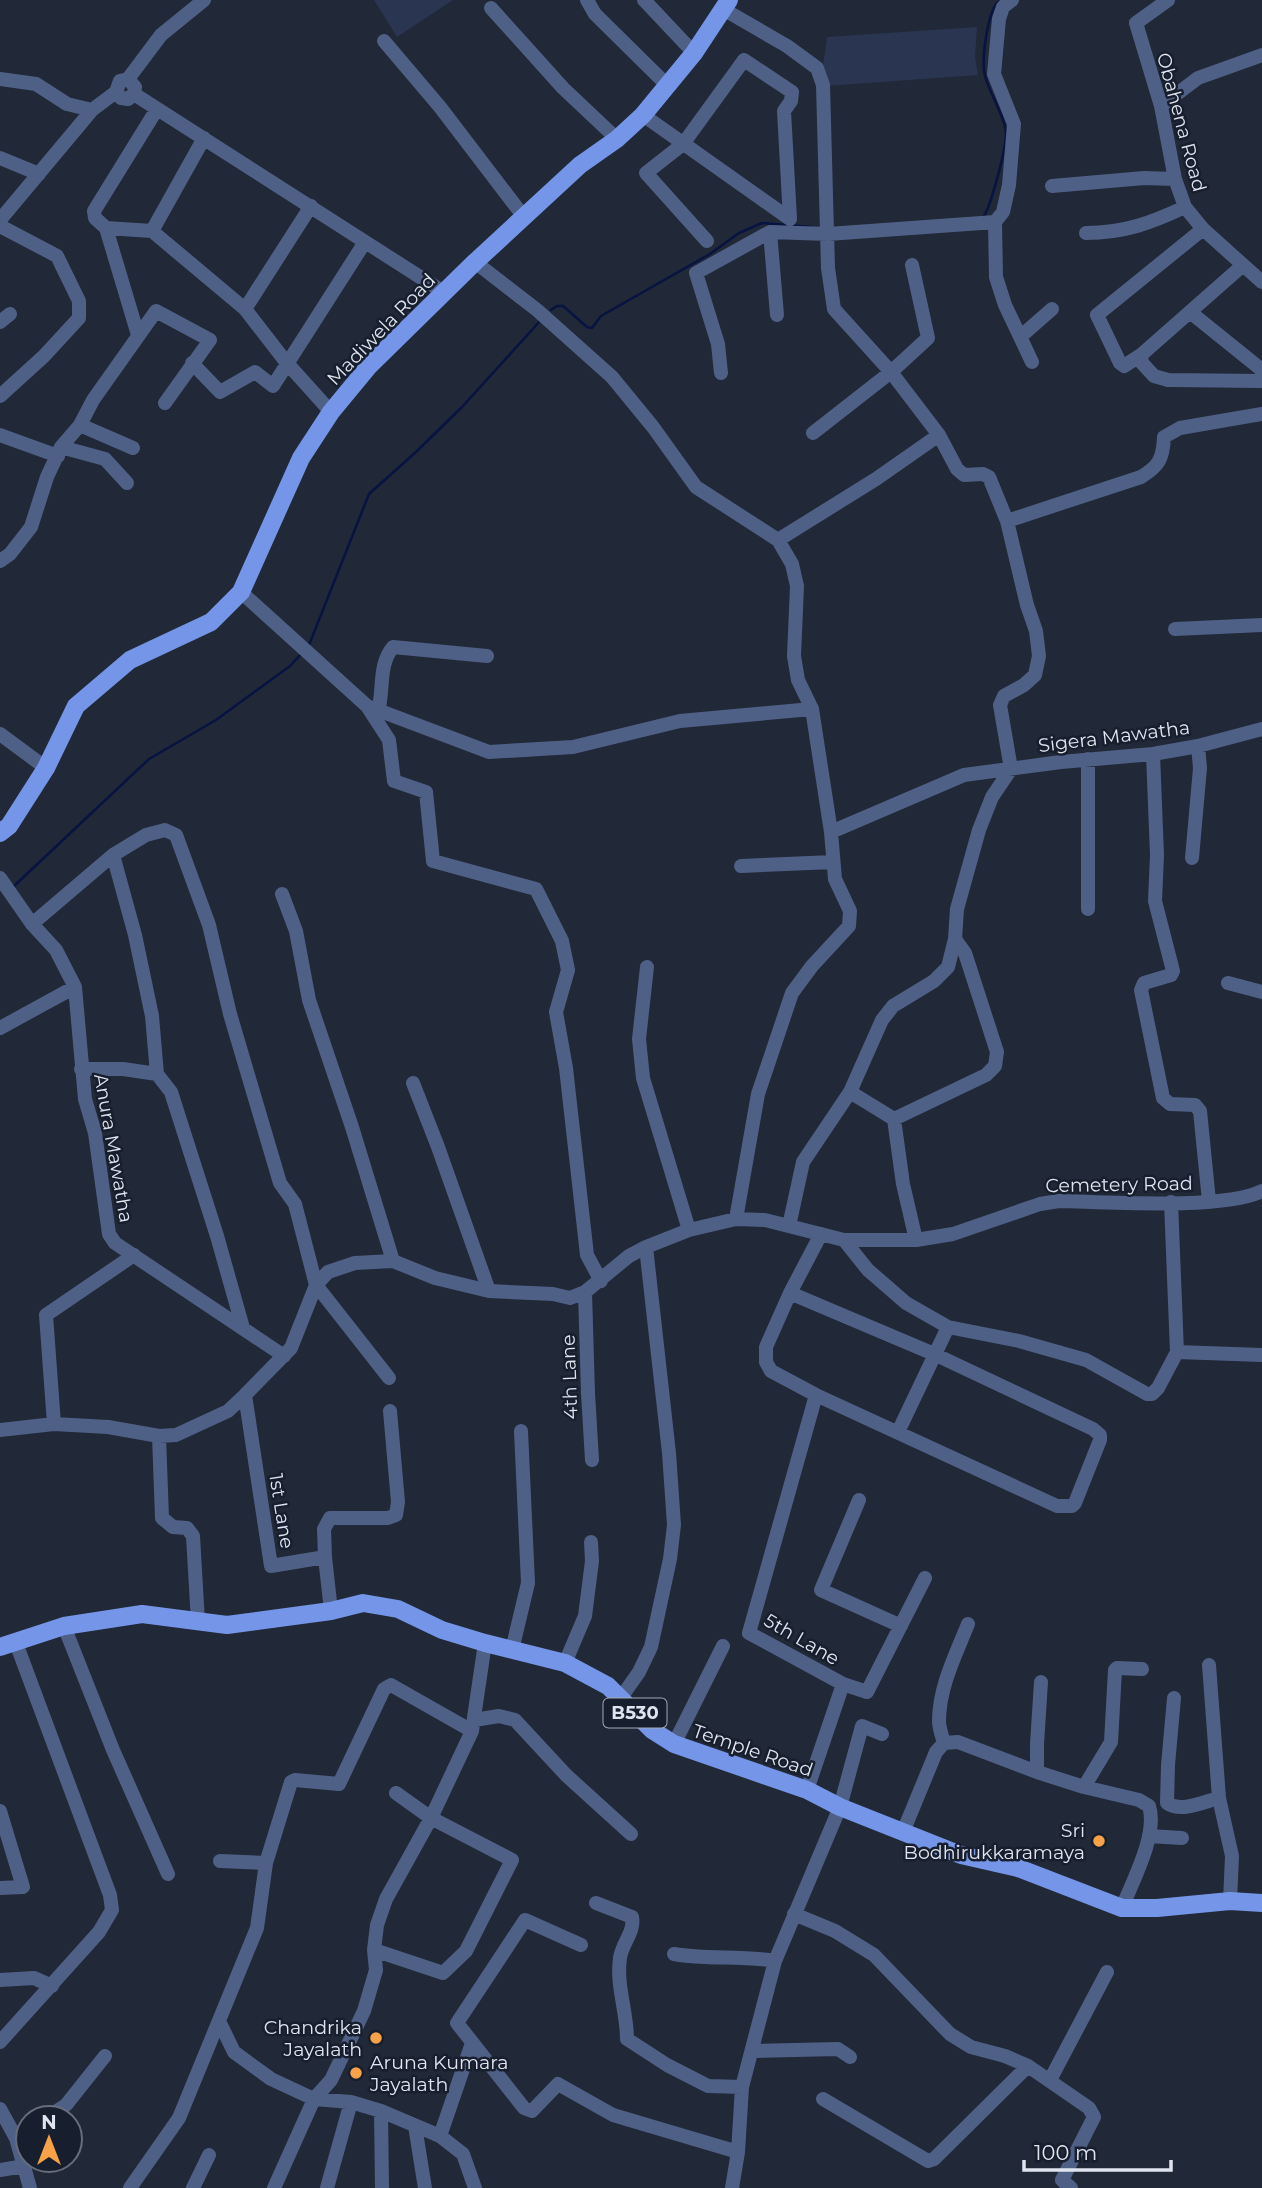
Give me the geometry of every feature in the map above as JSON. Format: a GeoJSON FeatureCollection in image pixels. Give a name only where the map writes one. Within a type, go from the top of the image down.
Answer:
{"type":"FeatureCollection","features":[{"type":"Feature","properties":{"kind":"main road","name":"Madiwela Road"},"geometry":{"type":"LineString","coordinates":[[3,826],[46,768],[76,706],[130,660],[211,622],[241,592],[301,458],[331,412],[369,366],[475,261],[580,165],[617,139],[643,115],[694,53],[726,4]]}},
{"type":"Feature","properties":{"kind":"main road","name":"Temple Road"},"geometry":{"type":"LineString","coordinates":[[8,1645],[64,1626],[142,1614],[227,1625],[331,1611],[363,1603],[398,1609],[442,1630],[565,1663],[608,1686],[652,1730],[674,1744],[807,1790],[840,1807],[961,1855],[1018,1868],[1122,1908],[1157,1908],[1230,1901],[1262,1903]]}},
{"type":"Feature","properties":{"kind":"street"},"geometry":{"type":"LineString","coordinates":[[0,220],[92,110],[116,92],[120,81],[128,79],[161,34],[204,0]]}},
{"type":"Feature","properties":{"kind":"street"},"geometry":{"type":"LineString","coordinates":[[587,0],[595,14],[667,85]]}},
{"type":"Feature","properties":{"kind":"street"},"geometry":{"type":"LineString","coordinates":[[644,0],[694,53]]}},
{"type":"Feature","properties":{"kind":"street"},"geometry":{"type":"LineString","coordinates":[[1012,0],[1003,7],[999,19],[994,74],[1014,124],[1009,185],[1003,212],[995,222],[996,277],[1005,305],[1032,362]]}},
{"type":"Feature","properties":{"kind":"street","name":"Obahena Road"},"geometry":{"type":"LineString","coordinates":[[1168,0],[1136,23],[1161,106],[1174,178],[1185,207],[1203,229],[1262,282]]}},
{"type":"Feature","properties":{"kind":"street"},"geometry":{"type":"LineString","coordinates":[[726,4],[817,68],[823,85],[828,268],[834,309],[891,372],[939,435],[957,469],[964,475],[983,474],[989,477],[1007,521],[1036,631],[1039,656],[1035,675],[1024,685],[1004,696],[1000,705],[1011,769],[992,797],[979,830],[957,909],[955,939],[948,967],[934,981],[893,1006],[882,1020],[850,1092],[803,1162],[789,1226]]}},
{"type":"Feature","properties":{"kind":"street"},"geometry":{"type":"LineString","coordinates":[[491,8],[563,88],[617,139]]}},
{"type":"Feature","properties":{"kind":"street"},"geometry":{"type":"LineString","coordinates":[[384,41],[440,107],[524,217]]}},
{"type":"Feature","properties":{"kind":"street"},"geometry":{"type":"LineString","coordinates":[[1161,106],[1198,78],[1262,55]]}},
{"type":"Feature","properties":{"kind":"street"},"geometry":{"type":"LineString","coordinates":[[643,115],[683,144],[790,219],[784,111],[791,101],[792,92],[744,60],[683,144],[646,173],[707,242]]}},
{"type":"Feature","properties":{"kind":"street"},"geometry":{"type":"LineString","coordinates":[[0,79],[36,84],[67,104],[92,110]]}},
{"type":"Feature","properties":{"kind":"street"},"geometry":{"type":"LineString","coordinates":[[128,79],[134,83],[134,94]]}},
{"type":"Feature","properties":{"kind":"street"},"geometry":{"type":"LineString","coordinates":[[116,92],[125,99],[134,94]]}},
{"type":"Feature","properties":{"kind":"street"},"geometry":{"type":"LineString","coordinates":[[134,94],[445,293]]}},
{"type":"Feature","properties":{"kind":"street"},"geometry":{"type":"LineString","coordinates":[[138,335],[106,228],[95,218],[94,211],[157,109]]}},
{"type":"Feature","properties":{"kind":"street"},"geometry":{"type":"LineString","coordinates":[[152,231],[204,138]]}},
{"type":"Feature","properties":{"kind":"street"},"geometry":{"type":"LineString","coordinates":[[0,158],[39,174]]}},
{"type":"Feature","properties":{"kind":"street"},"geometry":{"type":"LineString","coordinates":[[1052,186],[1174,178]]}},
{"type":"Feature","properties":{"kind":"street"},"geometry":{"type":"LineString","coordinates":[[245,309],[311,206]]}},
{"type":"Feature","properties":{"kind":"street"},"geometry":{"type":"LineString","coordinates":[[1086,233],[1112,233],[1154,222],[1185,207]]}},
{"type":"Feature","properties":{"kind":"street"},"geometry":{"type":"LineString","coordinates":[[721,373],[718,344],[696,273],[770,232],[995,222]]}},
{"type":"Feature","properties":{"kind":"street"},"geometry":{"type":"LineString","coordinates":[[0,226],[57,257],[79,301],[79,318],[44,356],[0,396]]}},
{"type":"Feature","properties":{"kind":"street"},"geometry":{"type":"LineString","coordinates":[[106,228],[152,231],[245,309],[286,362],[331,412]]}},
{"type":"Feature","properties":{"kind":"street"},"geometry":{"type":"LineString","coordinates":[[1203,229],[1097,315],[1120,363],[1124,366],[1141,355],[1242,266]]}},
{"type":"Feature","properties":{"kind":"street"},"geometry":{"type":"LineString","coordinates":[[770,232],[778,315]]}},
{"type":"Feature","properties":{"kind":"street"},"geometry":{"type":"LineString","coordinates":[[192,363],[220,393],[255,372],[272,386],[365,242]]}},
{"type":"Feature","properties":{"kind":"street"},"geometry":{"type":"LineString","coordinates":[[475,261],[537,310],[612,377],[696,486],[778,540],[792,564],[797,586],[794,656],[798,680],[812,709],[831,832],[835,878],[850,911],[849,926],[812,966],[792,993],[758,1094],[736,1219]]}},
{"type":"Feature","properties":{"kind":"street"},"geometry":{"type":"LineString","coordinates":[[813,433],[891,372],[928,338],[912,265]]}},
{"type":"Feature","properties":{"kind":"street"},"geometry":{"type":"LineString","coordinates":[[1020,337],[1052,309]]}},
{"type":"Feature","properties":{"kind":"street"},"geometry":{"type":"LineString","coordinates":[[0,561],[10,554],[31,527],[47,477],[60,451],[156,311],[209,340],[165,403]]}},
{"type":"Feature","properties":{"kind":"street"},"geometry":{"type":"LineString","coordinates":[[1190,312],[1262,370]]}},
{"type":"Feature","properties":{"kind":"street"},"geometry":{"type":"LineString","coordinates":[[1141,355],[1142,363],[1154,376],[1168,380],[1262,381]]}},
{"type":"Feature","properties":{"kind":"street"},"geometry":{"type":"LineString","coordinates":[[1007,521],[1141,477],[1156,468],[1163,451],[1164,437],[1180,428],[1262,414]]}},
{"type":"Feature","properties":{"kind":"street"},"geometry":{"type":"LineString","coordinates":[[80,425],[133,448]]}},
{"type":"Feature","properties":{"kind":"street"},"geometry":{"type":"LineString","coordinates":[[0,435],[60,451],[105,459],[127,483]]}},
{"type":"Feature","properties":{"kind":"street"},"geometry":{"type":"LineString","coordinates":[[778,540],[876,479],[939,435]]}},
{"type":"Feature","properties":{"kind":"street"},"geometry":{"type":"LineString","coordinates":[[241,592],[373,709],[389,740],[394,781],[426,792],[433,861],[536,889],[562,941],[568,970],[555,1012],[566,1068],[587,1255],[601,1281]]}},
{"type":"Feature","properties":{"kind":"street"},"geometry":{"type":"LineString","coordinates":[[1175,629],[1262,625]]}},
{"type":"Feature","properties":{"kind":"street"},"geometry":{"type":"LineString","coordinates":[[373,709],[383,694],[384,658],[393,647],[488,656]]}},
{"type":"Feature","properties":{"kind":"street"},"geometry":{"type":"LineString","coordinates":[[373,709],[489,752],[573,747],[680,721],[812,709]]}},
{"type":"Feature","properties":{"kind":"street","name":"Sigera Mawatha"},"geometry":{"type":"LineString","coordinates":[[831,832],[964,775],[1088,759],[1153,754],[1198,746],[1262,729]]}},
{"type":"Feature","properties":{"kind":"street"},"geometry":{"type":"LineString","coordinates":[[0,734],[46,768]]}},
{"type":"Feature","properties":{"kind":"street"},"geometry":{"type":"LineString","coordinates":[[1192,858],[1200,768],[1198,746]]}},
{"type":"Feature","properties":{"kind":"street"},"geometry":{"type":"LineString","coordinates":[[1153,754],[1157,855],[1155,901],[1173,971],[1171,975],[1144,983],[1141,990],[1163,1098],[1170,1104],[1195,1105],[1200,1111],[1209,1201]]}},
{"type":"Feature","properties":{"kind":"street"},"geometry":{"type":"LineString","coordinates":[[1088,759],[1088,909]]}},
{"type":"Feature","properties":{"kind":"street"},"geometry":{"type":"LineString","coordinates":[[33,924],[113,855],[146,835],[165,830],[176,835],[209,925],[230,1014],[280,1183],[295,1204],[316,1285],[389,1378]]}},
{"type":"Feature","properties":{"kind":"street"},"geometry":{"type":"LineString","coordinates":[[113,855],[135,935],[149,1003],[157,1074],[171,1092],[243,1328]]}},
{"type":"Feature","properties":{"kind":"street"},"geometry":{"type":"LineString","coordinates":[[741,866],[833,862]]}},
{"type":"Feature","properties":{"kind":"street","name":"Anura Mawatha"},"geometry":{"type":"LineString","coordinates":[[0,878],[33,924],[56,950],[75,987],[85,1099],[95,1133],[109,1234],[115,1243],[284,1356]]}},
{"type":"Feature","properties":{"kind":"street"},"geometry":{"type":"LineString","coordinates":[[282,894],[296,930],[309,1000],[393,1261]]}},
{"type":"Feature","properties":{"kind":"street"},"geometry":{"type":"LineString","coordinates":[[894,1119],[986,1075],[995,1066],[997,1052],[965,953],[955,939]]}},
{"type":"Feature","properties":{"kind":"street"},"geometry":{"type":"LineString","coordinates":[[647,967],[639,1039],[643,1078],[689,1230]]}},
{"type":"Feature","properties":{"kind":"street"},"geometry":{"type":"LineString","coordinates":[[1228,983],[1262,992]]}},
{"type":"Feature","properties":{"kind":"street"},"geometry":{"type":"LineString","coordinates":[[0,1028],[75,987]]}},
{"type":"Feature","properties":{"kind":"street"},"geometry":{"type":"LineString","coordinates":[[81,1069],[123,1069],[157,1074]]}},
{"type":"Feature","properties":{"kind":"street"},"geometry":{"type":"LineString","coordinates":[[413,1083],[489,1291]]}},
{"type":"Feature","properties":{"kind":"street"},"geometry":{"type":"LineString","coordinates":[[850,1092],[894,1119]]}},
{"type":"Feature","properties":{"kind":"street"},"geometry":{"type":"LineString","coordinates":[[894,1119],[903,1184],[916,1240]]}},
{"type":"Feature","properties":{"kind":"street","name":"Cemetery Road"},"geometry":{"type":"LineString","coordinates":[[585,1292],[629,1256],[646,1247],[689,1230],[736,1219],[765,1220],[844,1240],[916,1240],[953,1234],[1040,1203],[1209,1201],[1253,1196],[1262,1191]]}},
{"type":"Feature","properties":{"kind":"street"},"geometry":{"type":"LineString","coordinates":[[844,1240],[868,1270],[906,1303],[948,1327],[1020,1341],[1086,1360],[1147,1394],[1152,1394],[1177,1352],[1171,1202]]}},
{"type":"Feature","properties":{"kind":"street"},"geometry":{"type":"LineString","coordinates":[[790,1293],[934,1354],[1093,1429],[1100,1435],[1100,1440],[1075,1503],[1072,1506],[1057,1506],[816,1395],[771,1371],[766,1362],[766,1347],[790,1293],[821,1234]]}},
{"type":"Feature","properties":{"kind":"street"},"geometry":{"type":"LineString","coordinates":[[620,1699],[652,1647],[674,1525],[669,1452],[646,1247]]}},
{"type":"Feature","properties":{"kind":"street"},"geometry":{"type":"LineString","coordinates":[[54,1424],[46,1315],[134,1255]]}},
{"type":"Feature","properties":{"kind":"street"},"geometry":{"type":"LineString","coordinates":[[0,1430],[54,1424],[108,1427],[159,1436],[176,1435],[218,1416],[245,1395],[291,1348],[316,1285],[328,1272],[355,1264],[393,1261],[435,1279],[489,1291],[553,1294],[570,1298],[585,1292]]}},
{"type":"Feature","properties":{"kind":"street","name":"4th Lane"},"geometry":{"type":"LineString","coordinates":[[585,1292],[587,1393],[592,1460]]}},
{"type":"Feature","properties":{"kind":"street"},"geometry":{"type":"LineString","coordinates":[[898,1432],[948,1327]]}},
{"type":"Feature","properties":{"kind":"street"},"geometry":{"type":"LineString","coordinates":[[1177,1352],[1262,1355]]}},
{"type":"Feature","properties":{"kind":"street","name":"1st Lane"},"geometry":{"type":"LineString","coordinates":[[245,1395],[271,1566],[325,1557],[331,1611]]}},
{"type":"Feature","properties":{"kind":"street","name":"5th Lane"},"geometry":{"type":"LineString","coordinates":[[816,1395],[749,1633],[843,1684],[867,1692],[925,1578]]}},
{"type":"Feature","properties":{"kind":"street"},"geometry":{"type":"LineString","coordinates":[[325,1557],[324,1529],[330,1518],[388,1518],[396,1515],[398,1502],[390,1410]]}},
{"type":"Feature","properties":{"kind":"street"},"geometry":{"type":"LineString","coordinates":[[512,1650],[528,1583],[522,1431]]}},
{"type":"Feature","properties":{"kind":"street"},"geometry":{"type":"LineString","coordinates":[[159,1436],[162,1518],[173,1527],[187,1528],[193,1536],[198,1622]]}},
{"type":"Feature","properties":{"kind":"street"},"geometry":{"type":"LineString","coordinates":[[859,1500],[821,1590],[901,1626]]}},
{"type":"Feature","properties":{"kind":"street"},"geometry":{"type":"LineString","coordinates":[[565,1663],[585,1616],[592,1561],[591,1542]]}},
{"type":"Feature","properties":{"kind":"street"},"geometry":{"type":"LineString","coordinates":[[944,1742],[939,1721],[943,1696],[950,1669],[968,1625]]}},
{"type":"Feature","properties":{"kind":"street"},"geometry":{"type":"LineString","coordinates":[[64,1626],[113,1749],[168,1874]]}},
{"type":"Feature","properties":{"kind":"street"},"geometry":{"type":"LineString","coordinates":[[274,2188],[314,2099],[331,2080],[364,2011],[376,1970],[374,1950],[377,1925],[386,1899],[430,1818],[473,1725],[485,1643]]}},
{"type":"Feature","properties":{"kind":"street"},"geometry":{"type":"LineString","coordinates":[[0,2042],[99,1932],[112,1910],[110,1895],[8,1645]]}},
{"type":"Feature","properties":{"kind":"street"},"geometry":{"type":"LineString","coordinates":[[674,1744],[723,1646]]}},
{"type":"Feature","properties":{"kind":"street"},"geometry":{"type":"LineString","coordinates":[[1209,1665],[1219,1798],[1232,1856],[1230,1901]]}},
{"type":"Feature","properties":{"kind":"street"},"geometry":{"type":"LineString","coordinates":[[1084,1787],[1111,1742],[1115,1670],[1142,1669]]}},
{"type":"Feature","properties":{"kind":"street"},"geometry":{"type":"LineString","coordinates":[[1037,1772],[1041,1682]]}},
{"type":"Feature","properties":{"kind":"street"},"geometry":{"type":"LineString","coordinates":[[807,1790],[843,1684]]}},
{"type":"Feature","properties":{"kind":"street"},"geometry":{"type":"LineString","coordinates":[[130,2188],[179,2118],[257,1928],[266,1863],[291,1782],[295,1780],[339,1784],[384,1689],[391,1685],[473,1725],[499,1716],[515,1720],[566,1775],[631,1834]]}},
{"type":"Feature","properties":{"kind":"street"},"geometry":{"type":"LineString","coordinates":[[1174,1698],[1167,1803],[1171,1806],[1186,1807],[1219,1798]]}},
{"type":"Feature","properties":{"kind":"street"},"geometry":{"type":"LineString","coordinates":[[732,2188],[738,2152],[742,2087],[775,1961],[840,1807],[862,1726],[882,1734]]}},
{"type":"Feature","properties":{"kind":"street"},"geometry":{"type":"LineString","coordinates":[[944,1742],[958,1742],[1037,1772],[1139,1800],[1149,1806],[1152,1816],[1149,1836],[1122,1908]]}},
{"type":"Feature","properties":{"kind":"street"},"geometry":{"type":"LineString","coordinates":[[903,1832],[936,1752],[944,1742]]}},
{"type":"Feature","properties":{"kind":"street"},"geometry":{"type":"LineString","coordinates":[[374,1950],[443,1973],[466,1951],[512,1860],[430,1818],[396,1793]]}},
{"type":"Feature","properties":{"kind":"street"},"geometry":{"type":"LineString","coordinates":[[0,1811],[23,1887],[0,1888]]}},
{"type":"Feature","properties":{"kind":"street"},"geometry":{"type":"LineString","coordinates":[[1149,1836],[1182,1838]]}},
{"type":"Feature","properties":{"kind":"street"},"geometry":{"type":"LineString","coordinates":[[220,1861],[266,1863]]}},
{"type":"Feature","properties":{"kind":"street"},"geometry":{"type":"LineString","coordinates":[[596,1903],[632,1917],[634,1925],[620,1955],[619,1978],[627,2020],[627,2039],[667,2065],[708,2086],[742,2087]]}},
{"type":"Feature","properties":{"kind":"street"},"geometry":{"type":"LineString","coordinates":[[794,1914],[835,1931],[874,1955],[950,2034],[971,2047],[1005,2056],[1028,2066],[1090,2108],[1094,2117],[1062,2180],[1071,2188]]}},
{"type":"Feature","properties":{"kind":"street"},"geometry":{"type":"LineString","coordinates":[[581,1945],[525,1920],[457,2023],[524,2108],[532,2111],[558,2084],[613,2115],[738,2152]]}},
{"type":"Feature","properties":{"kind":"street"},"geometry":{"type":"LineString","coordinates":[[674,1954],[698,1958],[752,1957],[775,1961]]}},
{"type":"Feature","properties":{"kind":"street"},"geometry":{"type":"LineString","coordinates":[[1050,2080],[1107,1972]]}},
{"type":"Feature","properties":{"kind":"street"},"geometry":{"type":"LineString","coordinates":[[0,1980],[34,1978],[52,1986]]}},
{"type":"Feature","properties":{"kind":"street"},"geometry":{"type":"LineString","coordinates":[[219,2021],[234,2052],[271,2079],[314,2099],[351,2102],[381,2111],[440,2136],[463,2154],[475,2188]]}},
{"type":"Feature","properties":{"kind":"street"},"geometry":{"type":"LineString","coordinates":[[440,2136],[472,2043]]}},
{"type":"Feature","properties":{"kind":"street"},"geometry":{"type":"LineString","coordinates":[[752,2051],[838,2049],[850,2057]]}},
{"type":"Feature","properties":{"kind":"street"},"geometry":{"type":"LineString","coordinates":[[67,2104],[105,2056]]}},
{"type":"Feature","properties":{"kind":"street"},"geometry":{"type":"LineString","coordinates":[[823,2099],[928,2161],[934,2159],[1028,2066]]}},
{"type":"Feature","properties":{"kind":"street"},"geometry":{"type":"LineString","coordinates":[[327,2188],[351,2102]]}},
{"type":"Feature","properties":{"kind":"street"},"geometry":{"type":"LineString","coordinates":[[0,2109],[14,2125]]}},
{"type":"Feature","properties":{"kind":"street"},"geometry":{"type":"LineString","coordinates":[[381,2111],[382,2188]]}},
{"type":"Feature","properties":{"kind":"street"},"geometry":{"type":"LineString","coordinates":[[415,2126],[425,2188]]}},
{"type":"Feature","properties":{"kind":"street"},"geometry":{"type":"LineString","coordinates":[[194,2188],[209,2155]]}},
{"type":"Feature","properties":{"kind":"shaded area"},"geometry":{"type":"Polygon","coordinates":[[[374,0],[453,0],[397,37],[374,0]]]}},
{"type":"Feature","properties":{"kind":"shaded area"},"geometry":{"type":"Polygon","coordinates":[[[977,27],[975,57],[978,75],[826,86],[823,66],[827,37],[977,27]]]}},
{"type":"Feature","properties":{"kind":"waterway"},"geometry":{"type":"LineString","coordinates":[[984,216],[1006,139],[1005,126],[984,69],[988,27],[998,2]]}},
{"type":"Feature","properties":{"kind":"waterway"},"geometry":{"type":"LineString","coordinates":[[551,310],[563,306],[587,327],[592,328],[601,316],[710,254],[739,233],[762,223],[811,227]]}},
{"type":"Feature","properties":{"kind":"waterway"},"geometry":{"type":"LineString","coordinates":[[309,645],[369,494],[462,407],[540,321]]}},
{"type":"Feature","properties":{"kind":"waterway"},"geometry":{"type":"LineString","coordinates":[[13,887],[149,759],[216,720],[290,666],[303,652]]}},
{"type":"Feature","properties":{"kind":"place","name":"Sri Bodhirukkaramaya"},"geometry":{"type":"Point","coordinates":[1099,1841]}},
{"type":"Feature","properties":{"kind":"place","name":"Chandrika Jayalath"},"geometry":{"type":"Point","coordinates":[376,2038]}},
{"type":"Feature","properties":{"kind":"place","name":"Aruna Kumara Jayalath"},"geometry":{"type":"Point","coordinates":[356,2073]}}]}
